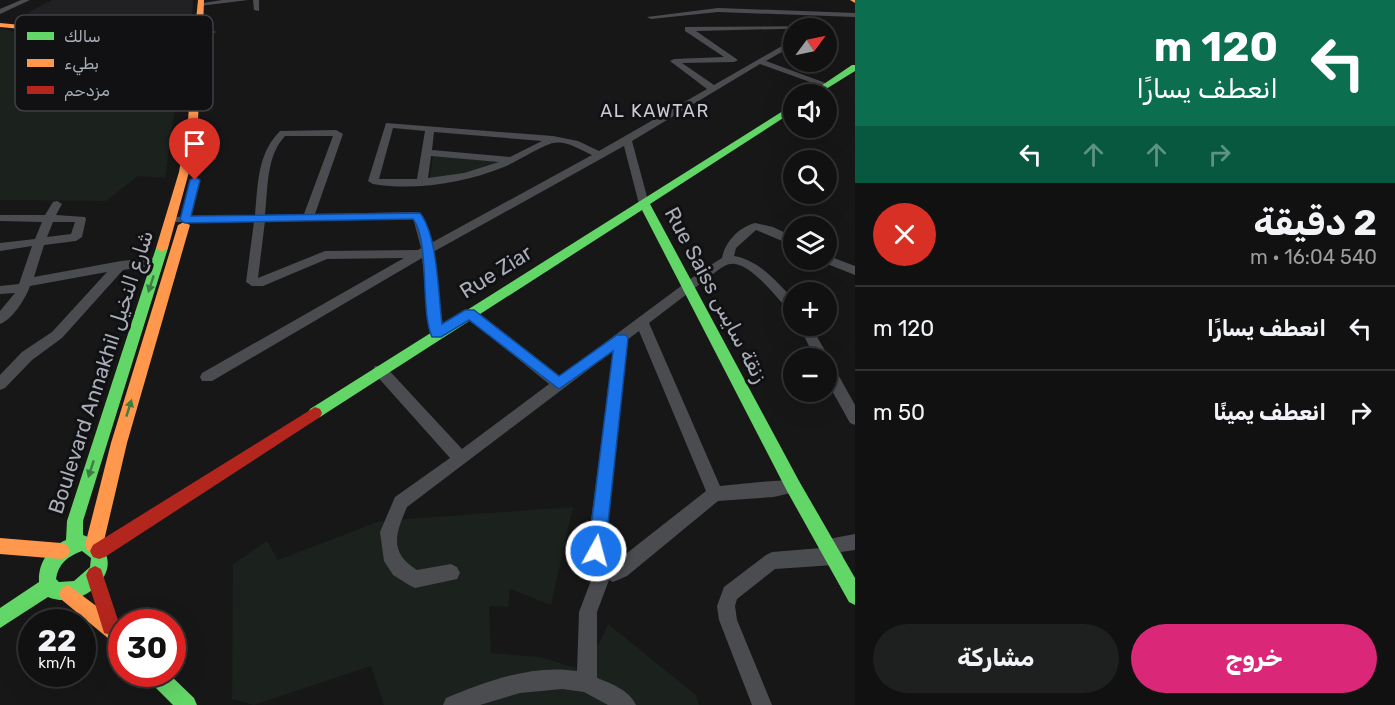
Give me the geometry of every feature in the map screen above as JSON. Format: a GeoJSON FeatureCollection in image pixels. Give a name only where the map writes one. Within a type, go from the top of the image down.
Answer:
{"type":"FeatureCollection","features":[{"type":"Feature","properties":{"kind":"main road"},"geometry":{"type":"LineString","coordinates":[[0,25],[15,26]]}},
{"type":"Feature","properties":{"kind":"main road"},"geometry":{"type":"LineString","coordinates":[[829,84],[855,67]]}},
{"type":"Feature","properties":{"kind":"main road","name":"Boulevard Annakhil شارع النخيل"},"geometry":{"type":"LineString","coordinates":[[96,548],[119,443],[178,220],[202,146],[203,111]]}},
{"type":"Feature","properties":{"kind":"main road","name":"Rue Ziar"},"geometry":{"type":"LineString","coordinates":[[96,548],[783,114]]}},
{"type":"Feature","properties":{"kind":"main road","name":"Rue Saiss زنقة سايس"},"geometry":{"type":"LineString","coordinates":[[644,204],[793,486],[832,551],[855,596]]}},
{"type":"Feature","properties":{"kind":"main road","name":"Boulevard Annakhil شارع النخيل"},"geometry":{"type":"LineString","coordinates":[[75,544],[75,520],[158,261],[178,220]]}},
{"type":"Feature","properties":{"kind":"main road"},"geometry":{"type":"LineString","coordinates":[[68,594],[80,589],[95,575],[100,566],[96,548],[75,544],[61,551],[48,568],[47,581],[54,591],[68,594],[108,624]]}},
{"type":"Feature","properties":{"kind":"main road"},"geometry":{"type":"LineString","coordinates":[[0,546],[61,551]]}},
{"type":"Feature","properties":{"kind":"main road"},"geometry":{"type":"LineString","coordinates":[[95,575],[108,616]]}},
{"type":"Feature","properties":{"kind":"main road"},"geometry":{"type":"LineString","coordinates":[[0,619],[49,586]]}},
{"type":"Feature","properties":{"kind":"main road"},"geometry":{"type":"LineString","coordinates":[[169,687],[187,705]]}},
{"type":"Feature","properties":{"kind":"street"},"geometry":{"type":"LineString","coordinates":[[0,12],[27,0]]}},
{"type":"Feature","properties":{"kind":"street"},"geometry":{"type":"LineString","coordinates":[[206,2],[245,0]]}},
{"type":"Feature","properties":{"kind":"street"},"geometry":{"type":"LineString","coordinates":[[256,0],[257,10]]}},
{"type":"Feature","properties":{"kind":"street"},"geometry":{"type":"LineString","coordinates":[[728,0],[735,10]]}},
{"type":"Feature","properties":{"kind":"street"},"geometry":{"type":"LineString","coordinates":[[651,17],[710,10],[855,15]]}},
{"type":"Feature","properties":{"kind":"street"},"geometry":{"type":"LineString","coordinates":[[833,18],[840,14]]}},
{"type":"Feature","properties":{"kind":"street"},"geometry":{"type":"LineString","coordinates":[[667,15],[746,68]]}},
{"type":"Feature","properties":{"kind":"street"},"geometry":{"type":"LineString","coordinates":[[688,29],[783,28]]}},
{"type":"Feature","properties":{"kind":"street"},"geometry":{"type":"LineString","coordinates":[[207,377],[423,252],[627,140],[712,87],[783,47]]}},
{"type":"Feature","properties":{"kind":"street"},"geometry":{"type":"LineString","coordinates":[[712,87],[674,61],[733,59]]}},
{"type":"Feature","properties":{"kind":"street"},"geometry":{"type":"LineString","coordinates":[[758,61],[824,84]]}},
{"type":"Feature","properties":{"kind":"street"},"geometry":{"type":"LineString","coordinates":[[553,139],[489,171],[460,179],[422,182],[375,182],[373,180],[389,125],[553,139],[575,143],[599,155]]}},
{"type":"Feature","properties":{"kind":"street"},"geometry":{"type":"LineString","coordinates":[[422,182],[430,128]]}},
{"type":"Feature","properties":{"kind":"street"},"geometry":{"type":"LineString","coordinates":[[308,216],[338,134],[336,133],[280,135],[267,156],[252,280],[254,283],[325,255],[423,252]]}},
{"type":"Feature","properties":{"kind":"street"},"geometry":{"type":"LineString","coordinates":[[529,136],[532,151]]}},
{"type":"Feature","properties":{"kind":"street"},"geometry":{"type":"LineString","coordinates":[[627,140],[644,204]]}},
{"type":"Feature","properties":{"kind":"street"},"geometry":{"type":"LineString","coordinates":[[427,153],[514,160]]}},
{"type":"Feature","properties":{"kind":"street"},"geometry":{"type":"LineString","coordinates":[[0,319],[16,301],[25,285],[47,219],[57,204]]}},
{"type":"Feature","properties":{"kind":"street"},"geometry":{"type":"LineString","coordinates":[[178,220],[416,215],[422,222],[423,252],[437,333]]}},
{"type":"Feature","properties":{"kind":"street"},"geometry":{"type":"LineString","coordinates":[[0,218],[81,219],[76,237],[0,247]]}},
{"type":"Feature","properties":{"kind":"street"},"geometry":{"type":"LineString","coordinates":[[728,260],[730,247],[755,226],[783,236]]}},
{"type":"Feature","properties":{"kind":"street"},"geometry":{"type":"LineString","coordinates":[[451,573],[415,579],[399,570],[390,555],[388,532],[401,502],[689,286],[728,260],[737,259],[747,263],[783,296]]}},
{"type":"Feature","properties":{"kind":"street"},"geometry":{"type":"LineString","coordinates":[[0,290],[121,265],[158,261]]}},
{"type":"Feature","properties":{"kind":"street"},"geometry":{"type":"LineString","coordinates":[[837,264],[855,271]]}},
{"type":"Feature","properties":{"kind":"street"},"geometry":{"type":"LineString","coordinates":[[0,384],[27,356],[57,335],[121,265]]}},
{"type":"Feature","properties":{"kind":"street"},"geometry":{"type":"LineString","coordinates":[[470,313],[559,384]]}},
{"type":"Feature","properties":{"kind":"street"},"geometry":{"type":"LineString","coordinates":[[642,321],[715,494]]}},
{"type":"Feature","properties":{"kind":"street"},"geometry":{"type":"LineString","coordinates":[[587,682],[588,612],[604,570],[596,551],[621,338]]}},
{"type":"Feature","properties":{"kind":"street"},"geometry":{"type":"LineString","coordinates":[[380,370],[461,459]]}},
{"type":"Feature","properties":{"kind":"street"},"geometry":{"type":"LineString","coordinates":[[837,386],[855,419]]}},
{"type":"Feature","properties":{"kind":"street"},"geometry":{"type":"LineString","coordinates":[[604,570],[613,573],[621,570],[715,494],[774,490],[793,486]]}},
{"type":"Feature","properties":{"kind":"street"},"geometry":{"type":"LineString","coordinates":[[762,705],[728,620],[726,606],[730,593],[772,561],[832,551],[855,542]]}},
{"type":"Feature","properties":{"kind":"street"},"geometry":{"type":"LineString","coordinates":[[453,705],[507,685],[562,677],[587,682],[614,695],[626,705]]}},
{"type":"Feature","properties":{"kind":"shaded area"},"geometry":{"type":"Polygon","coordinates":[[[52,0],[193,0],[192,15],[35,15],[27,13],[52,0]]]}},
{"type":"Feature","properties":{"kind":"shaded area"},"geometry":{"type":"Polygon","coordinates":[[[0,29],[15,32],[15,111],[175,111],[165,178],[138,176],[106,201],[0,200],[0,29]]]}},
{"type":"Feature","properties":{"kind":"shaded area"},"geometry":{"type":"Polygon","coordinates":[[[433,156],[500,160],[496,165],[479,171],[430,178],[433,156]]]}},
{"type":"Feature","properties":{"kind":"shaded area"},"geometry":{"type":"Polygon","coordinates":[[[573,507],[551,605],[510,589],[508,607],[489,606],[491,653],[540,657],[586,671],[608,624],[696,695],[699,705],[384,705],[371,666],[254,705],[232,699],[233,564],[267,541],[278,560],[380,521],[573,507]]]}},
{"type":"Feature","properties":{"kind":"traffic: fast"},"geometry":{"type":"LineString","coordinates":[[829,84],[855,67]]}},
{"type":"Feature","properties":{"kind":"traffic: fast"},"geometry":{"type":"LineString","coordinates":[[315,413],[783,114]]}},
{"type":"Feature","properties":{"kind":"traffic: fast"},"geometry":{"type":"LineString","coordinates":[[644,204],[793,486],[855,596]]}},
{"type":"Feature","properties":{"kind":"traffic: fast"},"geometry":{"type":"LineString","coordinates":[[75,544],[75,521],[162,248]]}},
{"type":"Feature","properties":{"kind":"traffic: fast"},"geometry":{"type":"LineString","coordinates":[[82,543],[97,553],[100,559],[97,573],[85,585],[77,589],[66,592],[54,591],[47,581],[50,566],[62,551],[82,543]]}},
{"type":"Feature","properties":{"kind":"traffic: fast"},"geometry":{"type":"LineString","coordinates":[[0,619],[49,586]]}},
{"type":"Feature","properties":{"kind":"traffic: fast"},"geometry":{"type":"LineString","coordinates":[[169,687],[187,705]]}},
{"type":"Feature","properties":{"kind":"traffic: slow"},"geometry":{"type":"LineString","coordinates":[[200,15],[201,0]]}},
{"type":"Feature","properties":{"kind":"traffic: slow"},"geometry":{"type":"LineString","coordinates":[[0,25],[15,26]]}},
{"type":"Feature","properties":{"kind":"traffic: slow"},"geometry":{"type":"LineString","coordinates":[[162,248],[184,172],[194,111]]}},
{"type":"Feature","properties":{"kind":"traffic: slow"},"geometry":{"type":"LineString","coordinates":[[94,545],[119,443],[184,225]]}},
{"type":"Feature","properties":{"kind":"traffic: slow"},"geometry":{"type":"LineString","coordinates":[[0,546],[61,551]]}},
{"type":"Feature","properties":{"kind":"traffic: slow"},"geometry":{"type":"LineString","coordinates":[[68,594],[108,626]]}},
{"type":"Feature","properties":{"kind":"traffic: jam"},"geometry":{"type":"LineString","coordinates":[[99,551],[315,413]]}},
{"type":"Feature","properties":{"kind":"traffic: jam"},"geometry":{"type":"LineString","coordinates":[[95,575],[108,616]]}},
{"type":"Feature","properties":{"kind":"district","name":"AL KAWTAR"},"geometry":{"type":"Point","coordinates":[655,111]}},
{"type":"Feature","properties":{"kind":"route"},"geometry":{"type":"LineString","coordinates":[[195,180],[185,220],[416,215],[422,222],[427,250],[437,333],[470,313],[559,384],[621,338],[596,551]]}}]}
